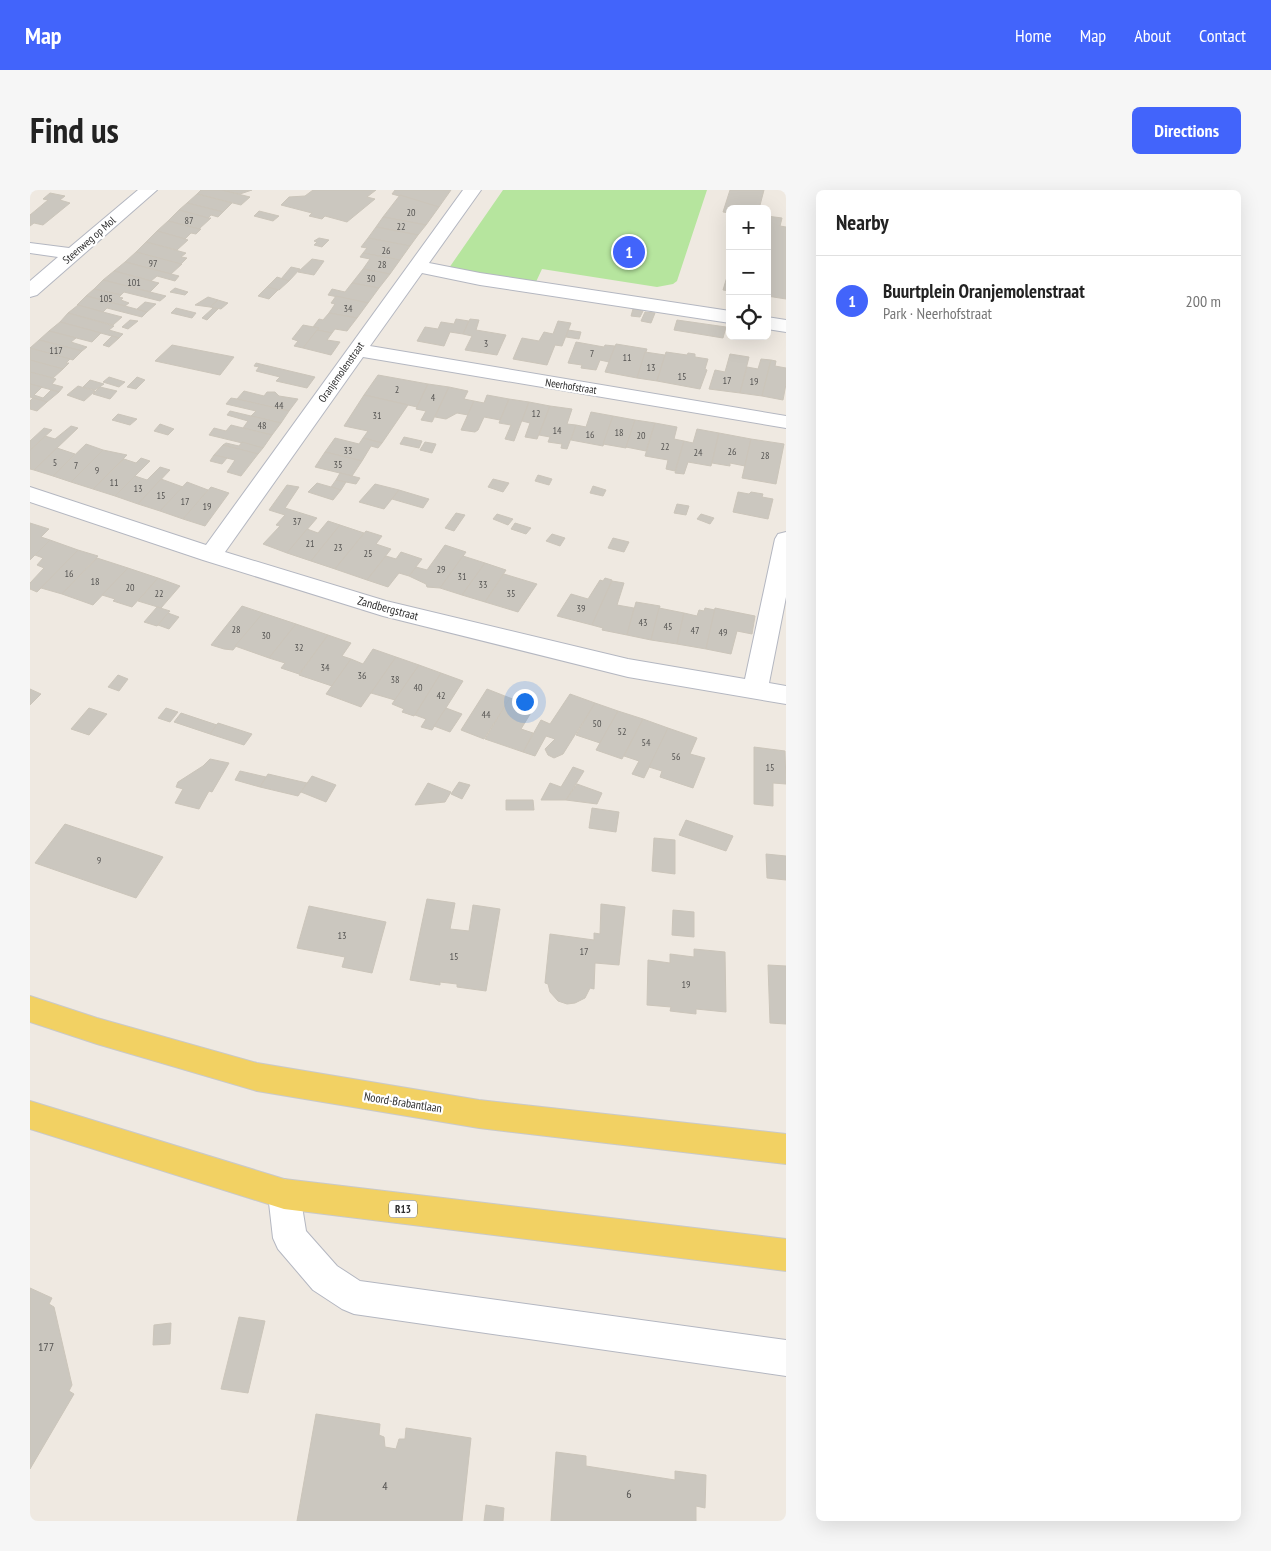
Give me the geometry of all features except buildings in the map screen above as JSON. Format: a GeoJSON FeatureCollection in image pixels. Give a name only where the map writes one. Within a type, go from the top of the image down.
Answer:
{"type":"FeatureCollection","features":[{"type":"Feature","properties":{"kind":"main road","name":"Noord-Brabantlaan"},"geometry":{"type":"LineString","coordinates":[[30,1009],[96,1031],[257,1077],[479,1114],[786,1149]]}},
{"type":"Feature","properties":{"kind":"main road","name":"R13"},"geometry":{"type":"LineString","coordinates":[[30,1115],[284,1194],[786,1256]]}},
{"type":"Feature","properties":{"kind":"street","name":"Steenweg op Mol"},"geometry":{"type":"LineString","coordinates":[[30,290],[148,190]]}},
{"type":"Feature","properties":{"kind":"street","name":"Oranjemolenstraat"},"geometry":{"type":"LineString","coordinates":[[211,555],[472,190]]}},
{"type":"Feature","properties":{"kind":"street"},"geometry":{"type":"LineString","coordinates":[[30,248],[72,254]]}},
{"type":"Feature","properties":{"kind":"street"},"geometry":{"type":"LineString","coordinates":[[417,266],[480,279],[726,316]]}},
{"type":"Feature","properties":{"kind":"street"},"geometry":{"type":"LineString","coordinates":[[771,324],[786,326]]}},
{"type":"Feature","properties":{"kind":"street","name":"Neerhofstraat"},"geometry":{"type":"LineString","coordinates":[[356,350],[786,422]]}},
{"type":"Feature","properties":{"kind":"street","name":"Zandbergstraat"},"geometry":{"type":"LineString","coordinates":[[30,494],[211,555],[383,608],[556,652],[628,668],[786,695]]}},
{"type":"Feature","properties":{"kind":"street"},"geometry":{"type":"LineString","coordinates":[[755,691],[786,539]]}},
{"type":"Feature","properties":{"kind":"street"},"geometry":{"type":"LineString","coordinates":[[284,1194],[290,1238],[325,1278],[354,1297],[786,1358]]}},
{"type":"Feature","properties":{"kind":"green space"},"geometry":{"type":"Polygon","coordinates":[[[503,190],[707,190],[677,281],[673,284],[657,287],[542,269],[535,284],[449,268],[503,190]]]}},
{"type":"Feature","properties":{"kind":"place","name":"Buurtplein Oranjemolenstraat"},"geometry":{"type":"Point","coordinates":[629,252]}}]}
